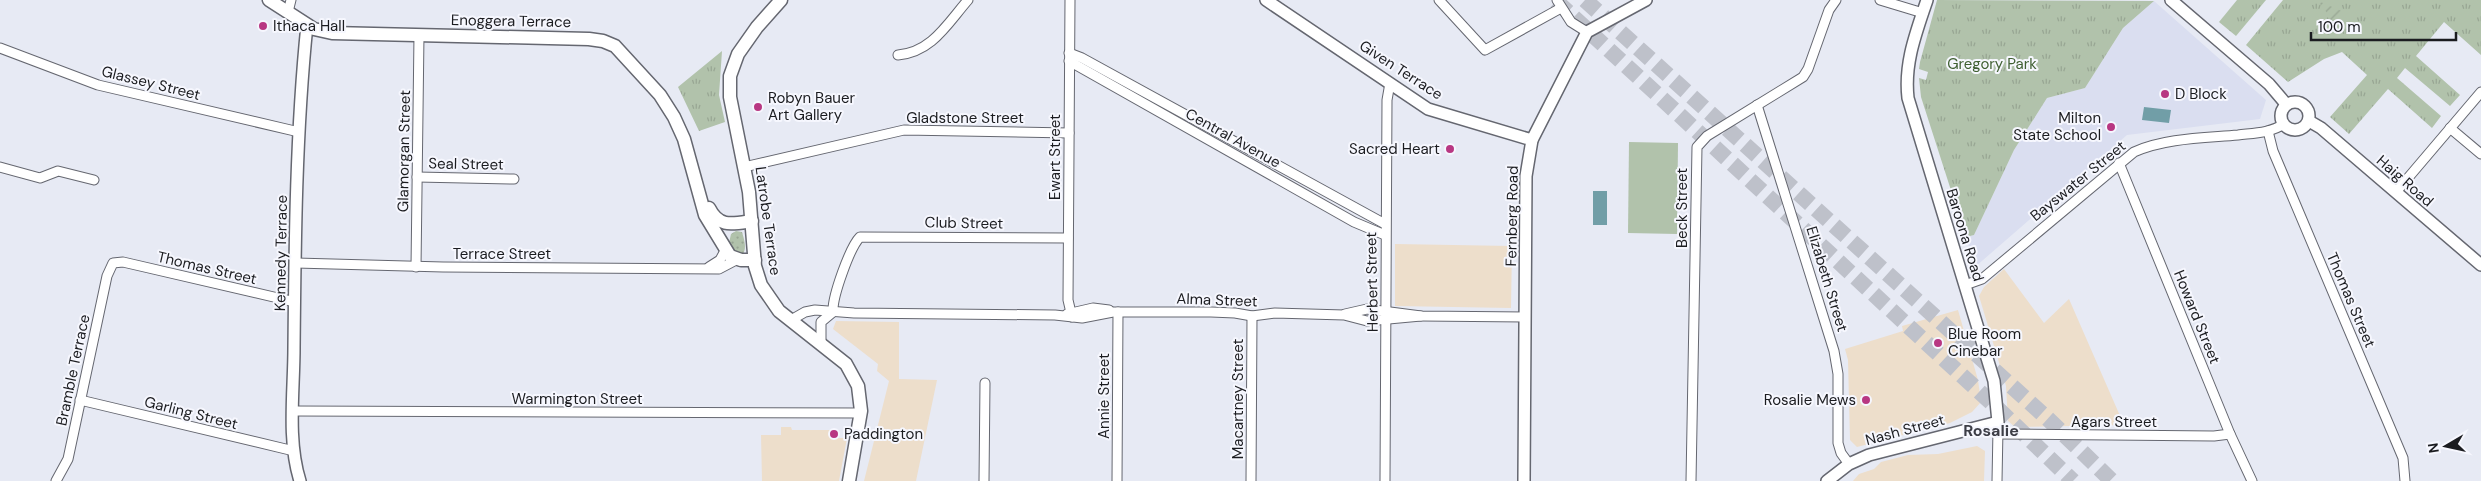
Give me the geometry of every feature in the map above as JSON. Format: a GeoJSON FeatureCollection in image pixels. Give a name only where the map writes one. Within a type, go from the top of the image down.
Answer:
{"type":"FeatureCollection","features":[{"type":"Feature","properties":{"kind":"main road","name":"Enoggera Terrace"},"geometry":{"type":"LineString","coordinates":[[269,0],[289,6],[306,25],[332,33],[589,39],[609,43],[619,50],[668,105],[684,139],[702,208],[731,257],[738,259]]}},
{"type":"Feature","properties":{"kind":"main road","name":"Latrobe Terrace"},"geometry":{"type":"LineString","coordinates":[[781,0],[744,45],[730,76],[730,97],[744,167],[758,277],[776,308],[841,359],[853,374],[860,395],[861,413],[849,481]]}},
{"type":"Feature","properties":{"kind":"main road","name":"Enoggera Terrace"},"geometry":{"type":"LineString","coordinates":[[692,166],[714,217],[726,224],[752,221]]}},
{"type":"Feature","properties":{"kind":"main road"},"geometry":{"type":"LineString","coordinates":[[725,248],[726,233],[738,224]]}},
{"type":"Feature","properties":{"kind":"main road"},"geometry":{"type":"LineString","coordinates":[[738,259],[755,260]]}},
{"type":"Feature","properties":{"kind":"street"},"geometry":{"type":"LineString","coordinates":[[898,55],[913,53],[929,44],[968,0]]}},
{"type":"Feature","properties":{"kind":"street","name":"Ewart Street"},"geometry":{"type":"LineString","coordinates":[[1070,0],[1068,300],[1072,315]]}},
{"type":"Feature","properties":{"kind":"street","name":"Given Terrace"},"geometry":{"type":"LineString","coordinates":[[1266,0],[1428,109],[1532,140]]}},
{"type":"Feature","properties":{"kind":"street"},"geometry":{"type":"LineString","coordinates":[[1439,0],[1485,50],[1559,4],[1571,22],[1587,32],[1646,0]]}},
{"type":"Feature","properties":{"kind":"street","name":"Beck Street"},"geometry":{"type":"LineString","coordinates":[[1691,481],[1697,147],[1703,138],[1803,77],[1808,69],[1829,10],[1836,0]]}},
{"type":"Feature","properties":{"kind":"street"},"geometry":{"type":"LineString","coordinates":[[1880,0],[1923,13]]}},
{"type":"Feature","properties":{"kind":"street","name":"Baroona Road"},"geometry":{"type":"LineString","coordinates":[[1927,0],[1908,59],[1906,77],[1908,98],[1994,381],[1998,422],[1997,481]]}},
{"type":"Feature","properties":{"kind":"street"},"geometry":{"type":"LineString","coordinates":[[2171,0],[2269,84],[2286,104]]}},
{"type":"Feature","properties":{"kind":"street","name":"Kennedy Terrace"},"geometry":{"type":"LineString","coordinates":[[300,481],[294,451],[295,302],[299,132],[306,25]]}},
{"type":"Feature","properties":{"kind":"street","name":"Fernberg Road"},"geometry":{"type":"LineString","coordinates":[[1524,481],[1526,176],[1532,140],[1587,32]]}},
{"type":"Feature","properties":{"kind":"street","name":"Glamorgan Street"},"geometry":{"type":"LineString","coordinates":[[416,267],[417,119],[420,35]]}},
{"type":"Feature","properties":{"kind":"street","name":"Glassey Street"},"geometry":{"type":"LineString","coordinates":[[0,48],[98,85],[299,132]]}},
{"type":"Feature","properties":{"kind":"street","name":"Central Avenue"},"geometry":{"type":"LineString","coordinates":[[1069,57],[1082,58],[1385,224]]}},
{"type":"Feature","properties":{"kind":"street","name":"Central Avenue"},"geometry":{"type":"LineString","coordinates":[[1069,57],[1354,222],[1385,235]]}},
{"type":"Feature","properties":{"kind":"street","name":"Herbert Street"},"geometry":{"type":"LineString","coordinates":[[1385,481],[1385,224],[1387,100],[1390,82]]}},
{"type":"Feature","properties":{"kind":"street"},"geometry":{"type":"LineString","coordinates":[[2396,192],[2481,92]]}},
{"type":"Feature","properties":{"kind":"street"},"geometry":{"type":"LineString","coordinates":[[2295,101],[2304,104],[2309,111],[2309,121],[2304,128],[2295,130],[2284,124],[2281,112],[2286,104],[2295,101]]}},
{"type":"Feature","properties":{"kind":"street","name":"Elizabeth Street"},"geometry":{"type":"LineString","coordinates":[[1757,105],[1834,351],[1838,374],[1838,443],[1841,453],[1849,464]]}},
{"type":"Feature","properties":{"kind":"street","name":"Haig Road"},"geometry":{"type":"LineString","coordinates":[[2309,121],[2321,128],[2481,265]]}},
{"type":"Feature","properties":{"kind":"street","name":"Bayswater Street"},"geometry":{"type":"LineString","coordinates":[[1965,285],[1982,279],[2134,152],[2155,145],[2268,131],[2284,124]]}},
{"type":"Feature","properties":{"kind":"street"},"geometry":{"type":"LineString","coordinates":[[2450,128],[2481,154]]}},
{"type":"Feature","properties":{"kind":"street","name":"Gladstone Street"},"geometry":{"type":"LineString","coordinates":[[744,167],[904,130],[1069,133]]}},
{"type":"Feature","properties":{"kind":"street","name":"Thomas Street"},"geometry":{"type":"LineString","coordinates":[[2268,131],[2273,152],[2403,458],[2405,481]]}},
{"type":"Feature","properties":{"kind":"street","name":"Howard Street"},"geometry":{"type":"LineString","coordinates":[[2119,163],[2230,434],[2252,481]]}},
{"type":"Feature","properties":{"kind":"street"},"geometry":{"type":"LineString","coordinates":[[0,167],[40,178],[58,171],[94,180]]}},
{"type":"Feature","properties":{"kind":"street","name":"Seal Street"},"geometry":{"type":"LineString","coordinates":[[417,177],[514,179]]}},
{"type":"Feature","properties":{"kind":"street","name":"Club Street"},"geometry":{"type":"LineString","coordinates":[[833,312],[834,301],[854,247],[860,237],[1068,238]]}},
{"type":"Feature","properties":{"kind":"street"},"geometry":{"type":"LineString","coordinates":[[709,268],[720,260],[725,248]]}},
{"type":"Feature","properties":{"kind":"street","name":"Terrace Street"},"geometry":{"type":"LineString","coordinates":[[296,262],[416,267],[722,268],[738,259]]}},
{"type":"Feature","properties":{"kind":"street","name":"Thomas Street"},"geometry":{"type":"LineString","coordinates":[[113,264],[123,262],[295,302]]}},
{"type":"Feature","properties":{"kind":"street","name":"Bramble Terrace"},"geometry":{"type":"LineString","coordinates":[[56,481],[68,459],[107,276],[113,264]]}},
{"type":"Feature","properties":{"kind":"street","name":"Alma Street"},"geometry":{"type":"LineString","coordinates":[[791,320],[812,310],[833,312],[1072,315],[1097,308],[1118,312],[1233,313],[1252,316],[1275,313],[1344,315],[1367,309],[1386,315],[1408,312],[1421,316],[1525,317]]}},
{"type":"Feature","properties":{"kind":"street"},"geometry":{"type":"LineString","coordinates":[[821,344],[821,322],[833,312]]}},
{"type":"Feature","properties":{"kind":"street","name":"Annie Street"},"geometry":{"type":"LineString","coordinates":[[1117,481],[1118,312]]}},
{"type":"Feature","properties":{"kind":"street","name":"Macartney Street"},"geometry":{"type":"LineString","coordinates":[[1251,481],[1252,316]]}},
{"type":"Feature","properties":{"kind":"street"},"geometry":{"type":"LineString","coordinates":[[984,481],[986,384]]}},
{"type":"Feature","properties":{"kind":"street","name":"Garling Street"},"geometry":{"type":"LineString","coordinates":[[80,400],[294,451]]}},
{"type":"Feature","properties":{"kind":"street","name":"Warmington Street"},"geometry":{"type":"LineString","coordinates":[[294,411],[861,413]]}},
{"type":"Feature","properties":{"kind":"street","name":"Nash Street"},"geometry":{"type":"LineString","coordinates":[[1829,480],[1849,464],[1869,454],[1998,422]]}},
{"type":"Feature","properties":{"kind":"street","name":"Agars Street"},"geometry":{"type":"LineString","coordinates":[[1998,434],[2214,436],[2230,434]]}},
{"type":"Feature","properties":{"kind":"shaded area","name":"Milton State School"},"geometry":{"type":"Polygon","coordinates":[[[2154,1],[2266,100],[2260,119],[2127,135],[1975,267],[1966,237],[1974,235],[2014,150],[2047,98],[2085,88],[2123,28],[2154,1]]]}},
{"type":"Feature","properties":{"kind":"shaded area"},"geometry":{"type":"Polygon","coordinates":[[[1395,244],[1512,246],[1511,308],[1395,306],[1395,244]]]}},
{"type":"Feature","properties":{"kind":"shaded area"},"geometry":{"type":"Polygon","coordinates":[[[2004,269],[2044,323],[2069,299],[2124,425],[2015,427],[2008,421],[2006,386],[1979,296],[1984,287],[2004,269]]]}},
{"type":"Feature","properties":{"kind":"shaded area"},"geometry":{"type":"Polygon","coordinates":[[[1958,310],[1978,380],[1981,402],[1972,412],[1950,423],[1857,447],[1850,440],[1848,360],[1845,349],[1903,331],[1902,326],[1958,310]]]}},
{"type":"Feature","properties":{"kind":"shaded area"},"geometry":{"type":"Polygon","coordinates":[[[836,321],[899,322],[899,379],[937,380],[916,481],[864,481],[889,381],[877,371],[878,364],[833,329],[836,321]]]}},
{"type":"Feature","properties":{"kind":"shaded area"},"geometry":{"type":"Polygon","coordinates":[[[781,427],[791,427],[792,430],[835,430],[835,438],[847,438],[839,481],[762,481],[761,435],[781,435],[781,427]]]}},
{"type":"Feature","properties":{"kind":"shaded area"},"geometry":{"type":"Polygon","coordinates":[[[1977,446],[1985,451],[1984,481],[1853,481],[1859,474],[1874,469],[1881,462],[1908,455],[1938,454],[1977,446]]]}},
{"type":"Feature","properties":{"kind":"green space","name":"Gregory Park"},"geometry":{"type":"Polygon","coordinates":[[[1937,0],[2154,1],[2123,28],[2085,88],[2047,98],[2014,150],[1974,235],[1966,237],[1921,97],[1919,78],[1926,80],[1928,72],[1919,69],[1920,62],[1937,0]]]}},
{"type":"Feature","properties":{"kind":"green space"},"geometry":{"type":"Polygon","coordinates":[[[2237,0],[2266,0],[2236,36],[2219,22],[2237,0]]]}},
{"type":"Feature","properties":{"kind":"green space"},"geometry":{"type":"Polygon","coordinates":[[[2283,0],[2481,0],[2481,55],[2444,22],[2416,56],[2460,95],[2450,106],[2405,68],[2397,78],[2441,116],[2432,128],[2388,89],[2349,134],[2330,117],[2367,75],[2342,52],[2324,59],[2288,82],[2246,45],[2283,0]]]}},
{"type":"Feature","properties":{"kind":"green space"},"geometry":{"type":"Polygon","coordinates":[[[2316,0],[2344,12],[2331,36],[2324,33],[2329,24],[2328,15],[2316,0]]]}},
{"type":"Feature","properties":{"kind":"green space"},"geometry":{"type":"Polygon","coordinates":[[[722,51],[719,95],[725,122],[699,131],[678,87],[722,51]]]}},
{"type":"Feature","properties":{"kind":"green space"},"geometry":{"type":"Polygon","coordinates":[[[1629,142],[1678,143],[1677,234],[1628,233],[1629,142]]]}},
{"type":"Feature","properties":{"kind":"green space"},"geometry":{"type":"Polygon","coordinates":[[[736,231],[742,232],[745,246],[743,254],[734,252],[729,243],[731,234],[736,231]]]}},
{"type":"Feature","properties":{"kind":"water"},"geometry":{"type":"Polygon","coordinates":[[[2144,107],[2171,110],[2169,123],[2142,120],[2144,107]]]}},
{"type":"Feature","properties":{"kind":"water"},"geometry":{"type":"Polygon","coordinates":[[[1593,191],[1607,191],[1607,225],[1593,225],[1593,191]]]}},
{"type":"Feature","properties":{"kind":"tunnel"},"geometry":{"type":"LineString","coordinates":[[1585,0],[2048,419],[2112,481]]}},
{"type":"Feature","properties":{"kind":"tunnel"},"geometry":{"type":"LineString","coordinates":[[1556,1],[1996,407],[2073,481]]}},
{"type":"Feature","properties":{"kind":"place","name":"Ithaca Hall"},"geometry":{"type":"Point","coordinates":[263,26]}},
{"type":"Feature","properties":{"kind":"place","name":"D Block"},"geometry":{"type":"Point","coordinates":[2165,94]}},
{"type":"Feature","properties":{"kind":"place","name":"Robyn Bauer Art Gallery"},"geometry":{"type":"Point","coordinates":[758,107]}},
{"type":"Feature","properties":{"kind":"place","name":"Milton State School"},"geometry":{"type":"Point","coordinates":[2111,127]}},
{"type":"Feature","properties":{"kind":"place","name":"Sacred Heart"},"geometry":{"type":"Point","coordinates":[1450,149]}},
{"type":"Feature","properties":{"kind":"place","name":"Blue Room Cinebar"},"geometry":{"type":"Point","coordinates":[1938,343]}},
{"type":"Feature","properties":{"kind":"place","name":"Rosalie Mews"},"geometry":{"type":"Point","coordinates":[1866,400]}},
{"type":"Feature","properties":{"kind":"place","name":"Paddington"},"geometry":{"type":"Point","coordinates":[834,434]}},
{"type":"Feature","properties":{"kind":"district","name":"Rosalie"},"geometry":{"type":"Point","coordinates":[1991,430]}}]}
